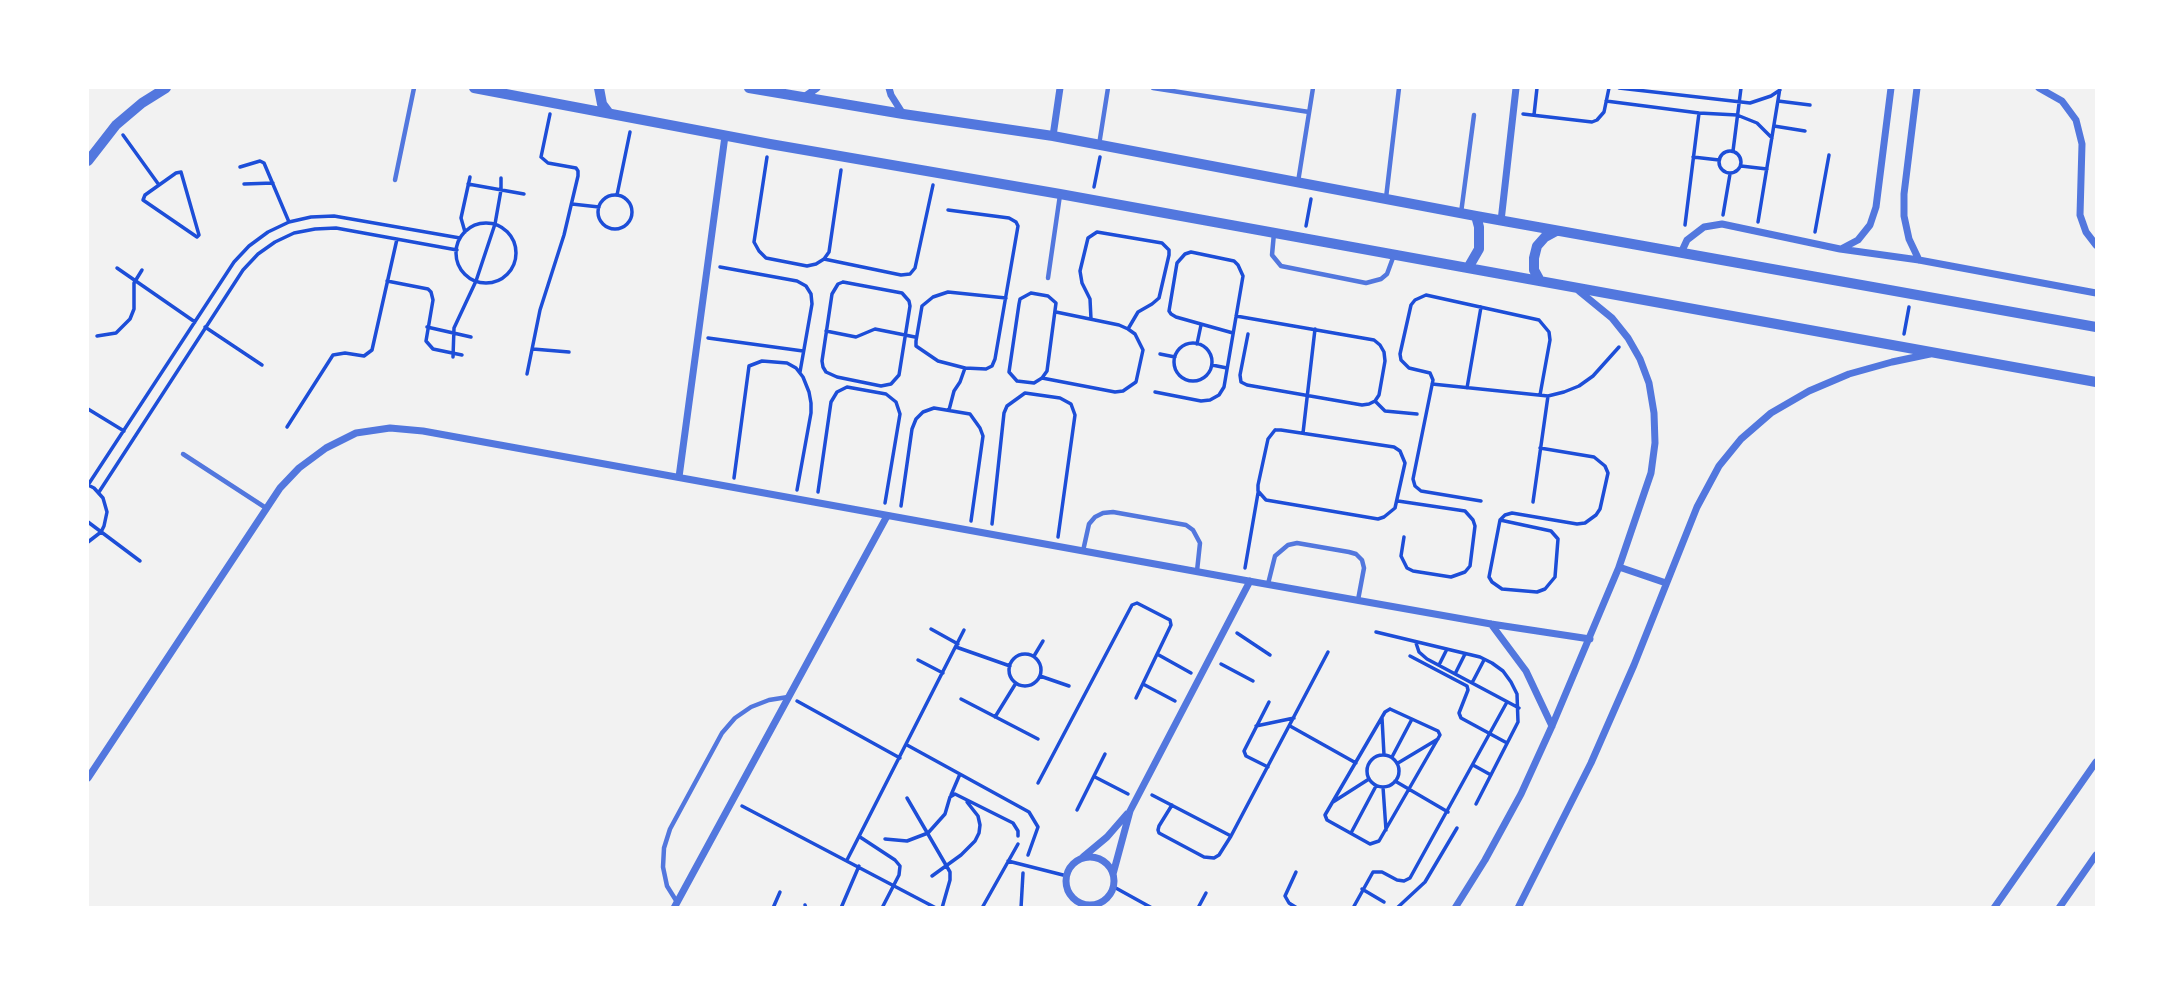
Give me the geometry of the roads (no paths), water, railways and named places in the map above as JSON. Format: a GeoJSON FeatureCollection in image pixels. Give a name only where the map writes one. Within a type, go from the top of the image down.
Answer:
{"type":"FeatureCollection","features":[{"type":"Feature","properties":{"kind":"street"},"geometry":{"type":"LineString","coordinates":[[88,161],[116,125],[142,103],[166,88]]}},
{"type":"Feature","properties":{"kind":"street"},"geometry":{"type":"LineString","coordinates":[[474,88],[725,136],[1573,286],[2096,382]]}},
{"type":"Feature","properties":{"kind":"street"},"geometry":{"type":"LineString","coordinates":[[531,97],[543,88]]}},
{"type":"Feature","properties":{"kind":"street"},"geometry":{"type":"LineString","coordinates":[[599,88],[602,104],[608,112]]}},
{"type":"Feature","properties":{"kind":"street"},"geometry":{"type":"LineString","coordinates":[[749,88],[1053,136],[1461,214],[2096,327]]}},
{"type":"Feature","properties":{"kind":"street"},"geometry":{"type":"LineString","coordinates":[[804,97],[817,88]]}},
{"type":"Feature","properties":{"kind":"street"},"geometry":{"type":"LineString","coordinates":[[889,88],[903,114]]}},
{"type":"Feature","properties":{"kind":"street"},"geometry":{"type":"LineString","coordinates":[[1053,136],[1060,88]]}},
{"type":"Feature","properties":{"kind":"street"},"geometry":{"type":"LineString","coordinates":[[1501,221],[1516,88]]}},
{"type":"Feature","properties":{"kind":"street"},"geometry":{"type":"LineString","coordinates":[[1840,249],[1858,240],[1870,225],[1876,207],[1891,88]]}},
{"type":"Feature","properties":{"kind":"street"},"geometry":{"type":"LineString","coordinates":[[1917,88],[1904,194],[1904,216],[1909,239],[1919,260]]}},
{"type":"Feature","properties":{"kind":"street"},"geometry":{"type":"LineString","coordinates":[[2039,88],[2062,101],[2076,120],[2082,144],[2080,215],[2086,232],[2096,245]]}},
{"type":"Feature","properties":{"kind":"street"},"geometry":{"type":"LineString","coordinates":[[679,477],[725,136]]}},
{"type":"Feature","properties":{"kind":"street"},"geometry":{"type":"LineString","coordinates":[[1468,268],[1479,248],[1476,216]]}},
{"type":"Feature","properties":{"kind":"street"},"geometry":{"type":"LineString","coordinates":[[1681,253],[1687,240],[1704,227],[1722,224],[1840,249],[1919,260],[2096,293]]}},
{"type":"Feature","properties":{"kind":"street"},"geometry":{"type":"LineString","coordinates":[[1540,281],[1534,270],[1537,246],[1556,230]]}},
{"type":"Feature","properties":{"kind":"street"},"geometry":{"type":"LineString","coordinates":[[1455,908],[1521,794],[1552,726],[1619,567],[1651,473],[1655,443],[1654,413],[1649,383],[1640,359],[1612,318],[1573,286]]}},
{"type":"Feature","properties":{"kind":"street"},"geometry":{"type":"LineString","coordinates":[[1520,906],[1591,763],[1697,507],[1719,466],[1741,439],[1771,413],[1809,390],[1849,374],[1937,353]]}},
{"type":"Feature","properties":{"kind":"street"},"geometry":{"type":"LineString","coordinates":[[88,778],[280,488],[299,468],[326,448],[356,433],[390,428],[423,431],[1491,624],[1590,639]]}},
{"type":"Feature","properties":{"kind":"street"},"geometry":{"type":"LineString","coordinates":[[676,905],[885,515]]}},
{"type":"Feature","properties":{"kind":"street"},"geometry":{"type":"LineString","coordinates":[[1619,567],[1665,583]]}},
{"type":"Feature","properties":{"kind":"street"},"geometry":{"type":"LineString","coordinates":[[1130,811],[1107,837],[1069,869],[1066,885],[1076,900],[1094,905],[1110,895],[1130,811],[1226,626],[1246,580]]}},
{"type":"Feature","properties":{"kind":"street"},"geometry":{"type":"LineString","coordinates":[[1491,624],[1526,671],[1552,726]]}},
{"type":"Feature","properties":{"kind":"street"},"geometry":{"type":"LineString","coordinates":[[1994,908],[2096,762]]}},
{"type":"Feature","properties":{"kind":"street"},"geometry":{"type":"LineString","coordinates":[[2059,908],[2096,855]]}},
{"type":"Feature","properties":{"kind":"street"},"geometry":{"type":"LineString","coordinates":[[1080,859],[1100,859],[1109,865],[1114,874]]}},
{"type":"Feature","properties":{"kind":"lane"},"geometry":{"type":"LineString","coordinates":[[395,180],[414,88]]}},
{"type":"Feature","properties":{"kind":"lane"},"geometry":{"type":"LineString","coordinates":[[1100,145],[1108,88]]}},
{"type":"Feature","properties":{"kind":"lane"},"geometry":{"type":"LineString","coordinates":[[1153,88],[1309,111]]}},
{"type":"Feature","properties":{"kind":"lane"},"geometry":{"type":"LineString","coordinates":[[1298,183],[1313,88]]}},
{"type":"Feature","properties":{"kind":"lane"},"geometry":{"type":"LineString","coordinates":[[1386,199],[1399,88]]}},
{"type":"Feature","properties":{"kind":"lane"},"geometry":{"type":"LineString","coordinates":[[1461,214],[1474,115]]}},
{"type":"Feature","properties":{"kind":"lane"},"geometry":{"type":"LineString","coordinates":[[1048,278],[1060,194]]}},
{"type":"Feature","properties":{"kind":"lane"},"geometry":{"type":"LineString","coordinates":[[1274,233],[1272,255],[1281,266],[1366,283],[1387,274],[1394,254]]}},
{"type":"Feature","properties":{"kind":"lane"},"geometry":{"type":"LineString","coordinates":[[183,454],[266,509]]}},
{"type":"Feature","properties":{"kind":"lane"},"geometry":{"type":"LineString","coordinates":[[1083,551],[1089,524],[1095,517],[1112,512],[1186,525],[1193,530],[1200,544],[1197,571]]}},
{"type":"Feature","properties":{"kind":"lane"},"geometry":{"type":"LineString","coordinates":[[1268,584],[1275,556],[1288,545],[1297,542],[1356,554],[1362,560],[1364,568],[1358,600]]}},
{"type":"Feature","properties":{"kind":"lane"},"geometry":{"type":"LineString","coordinates":[[676,905],[667,886],[663,867],[664,848],[670,829],[722,733],[735,718],[751,707],[769,699],[789,697]]}}]}
